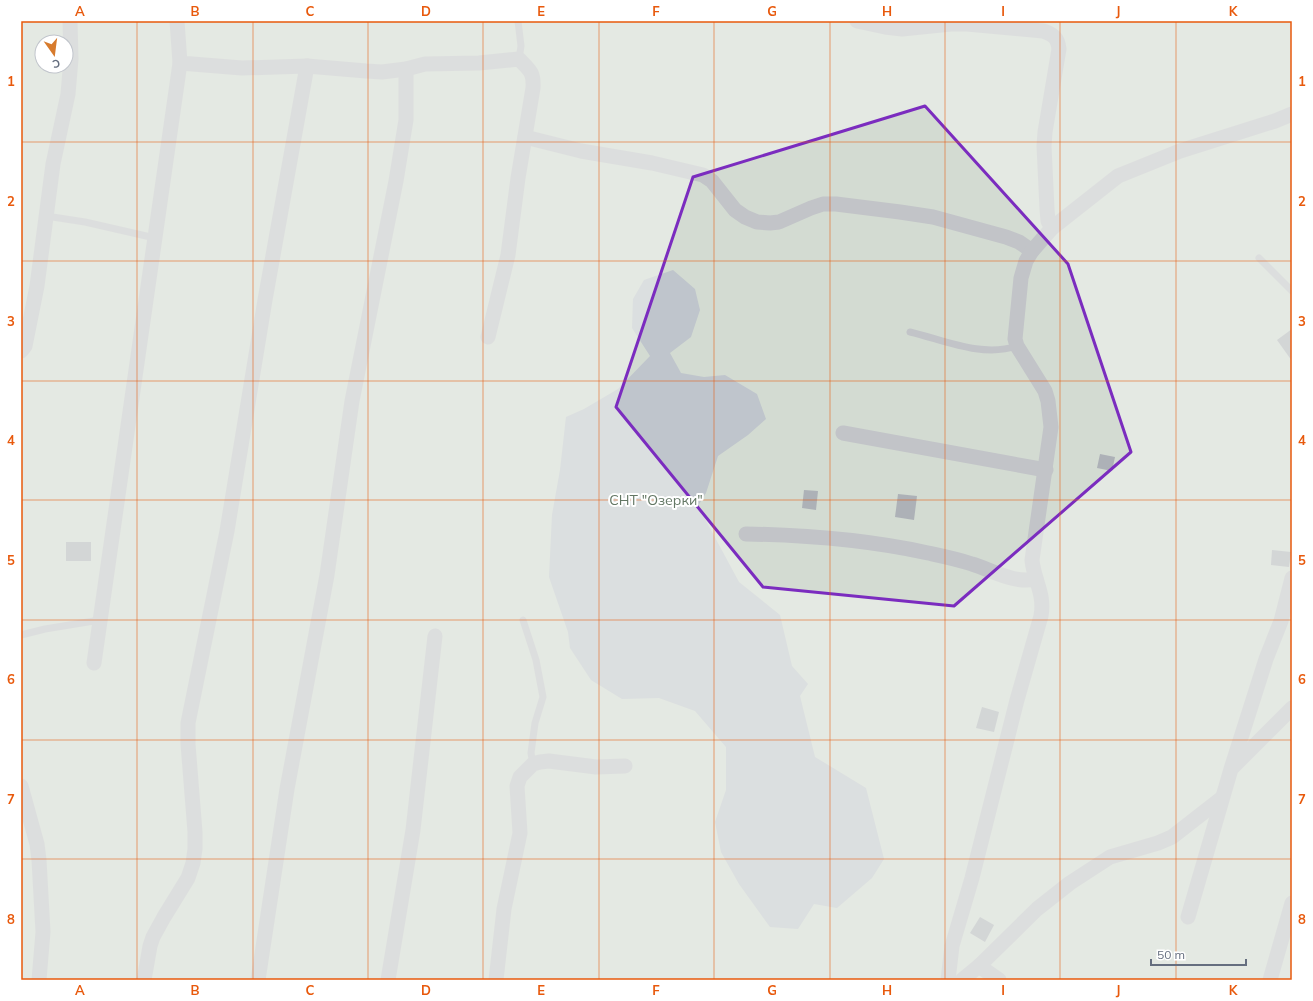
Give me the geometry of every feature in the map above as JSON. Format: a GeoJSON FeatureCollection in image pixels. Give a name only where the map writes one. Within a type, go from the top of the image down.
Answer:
{"type":"FeatureCollection","features":[{"type":"Feature","properties":{"kind":"street"},"geometry":{"type":"LineString","coordinates":[[21,351],[25,346],[37,286],[54,164],[68,94],[71,59],[70,21]]}},
{"type":"Feature","properties":{"kind":"street"},"geometry":{"type":"LineString","coordinates":[[94,663],[180,63],[177,21]]}},
{"type":"Feature","properties":{"kind":"street"},"geometry":{"type":"LineString","coordinates":[[857,21],[902,29],[951,24],[967,24],[1043,31],[1050,33],[1055,37],[1058,42],[1058,49],[1044,146],[1048,221],[1052,228]]}},
{"type":"Feature","properties":{"kind":"street"},"geometry":{"type":"LineString","coordinates":[[180,63],[242,68],[307,66],[366,72],[382,72],[432,64],[479,63],[519,59],[532,72],[534,78],[534,88],[518,178],[508,255],[488,337]]}},
{"type":"Feature","properties":{"kind":"street"},"geometry":{"type":"LineString","coordinates":[[144,980],[153,937],[188,878],[193,863],[195,832],[188,744],[188,723],[227,531],[265,300],[307,66]]}},
{"type":"Feature","properties":{"kind":"street"},"geometry":{"type":"LineString","coordinates":[[258,980],[287,789],[327,575],[354,394],[405,128],[407,108],[406,69]]}},
{"type":"Feature","properties":{"kind":"street"},"geometry":{"type":"LineString","coordinates":[[948,980],[952,946],[974,870],[1043,605],[1032,560],[1052,427],[1045,391],[1017,346],[1015,330],[1021,278],[1026,261],[1032,251],[1052,228],[1118,176],[1180,151],[1275,121],[1292,114]]}},
{"type":"Feature","properties":{"kind":"street"},"geometry":{"type":"LineString","coordinates":[[525,138],[652,163],[703,175],[712,181],[735,210],[745,217],[757,222],[779,222],[823,204],[836,204],[932,217],[1006,237],[1019,242],[1032,251]]}},
{"type":"Feature","properties":{"kind":"street"},"geometry":{"type":"LineString","coordinates":[[843,433],[1046,470]]}},
{"type":"Feature","properties":{"kind":"street"},"geometry":{"type":"LineString","coordinates":[[746,534],[834,539],[902,548],[971,563],[1018,580],[1036,580]]}},
{"type":"Feature","properties":{"kind":"street"},"geometry":{"type":"LineString","coordinates":[[1188,917],[1222,798],[1266,659],[1287,623],[1292,578]]}},
{"type":"Feature","properties":{"kind":"street"},"geometry":{"type":"LineString","coordinates":[[388,980],[414,823],[435,636]]}},
{"type":"Feature","properties":{"kind":"street"},"geometry":{"type":"LineString","coordinates":[[1231,769],[1292,708]]}},
{"type":"Feature","properties":{"kind":"street"},"geometry":{"type":"LineString","coordinates":[[496,980],[504,909],[520,833],[517,786],[520,778],[533,764],[540,762],[596,767],[625,766]]}},
{"type":"Feature","properties":{"kind":"street"},"geometry":{"type":"LineString","coordinates":[[21,786],[37,844],[39,860],[43,932],[39,980]]}},
{"type":"Feature","properties":{"kind":"street"},"geometry":{"type":"LineString","coordinates":[[962,980],[979,966],[1037,909],[1099,862],[1172,837],[1222,798]]}},
{"type":"Feature","properties":{"kind":"street"},"geometry":{"type":"LineString","coordinates":[[1270,980],[1292,903]]}},
{"type":"Feature","properties":{"kind":"street"},"geometry":{"type":"LineString","coordinates":[[979,966],[999,980]]}},
{"type":"Feature","properties":{"kind":"lane"},"geometry":{"type":"LineString","coordinates":[[518,21],[522,46],[519,59]]}},
{"type":"Feature","properties":{"kind":"lane"},"geometry":{"type":"LineString","coordinates":[[46,216],[85,222],[155,238]]}},
{"type":"Feature","properties":{"kind":"lane"},"geometry":{"type":"LineString","coordinates":[[1259,258],[1292,291]]}},
{"type":"Feature","properties":{"kind":"lane"},"geometry":{"type":"LineString","coordinates":[[910,332],[965,346],[999,350],[1017,346]]}},
{"type":"Feature","properties":{"kind":"lane"},"geometry":{"type":"LineString","coordinates":[[21,635],[45,629],[100,620]]}},
{"type":"Feature","properties":{"kind":"lane"},"geometry":{"type":"LineString","coordinates":[[523,620],[536,660],[543,697],[535,723],[531,753],[533,764]]}},
{"type":"Feature","properties":{"kind":"highlighted area"},"geometry":{"type":"Polygon","coordinates":[[[925,106],[1068,264],[1131,452],[954,606],[763,587],[616,407],[693,177],[925,106]]]}},
{"type":"Feature","properties":{"kind":"green space","name":"СНТ \"Озерки\""},"geometry":{"type":"Polygon","coordinates":[[[21,21],[1292,21],[1292,980],[21,980],[21,21]]]}},
{"type":"Feature","properties":{"kind":"shaded area"},"geometry":{"type":"Polygon","coordinates":[[[673,270],[695,289],[700,310],[691,337],[670,353],[681,373],[704,377],[725,375],[757,394],[766,419],[748,435],[718,456],[706,493],[698,506],[739,582],[780,615],[792,666],[808,684],[800,696],[815,757],[866,788],[884,859],[872,878],[837,908],[814,904],[798,929],[770,927],[739,884],[721,852],[715,822],[726,790],[726,747],[695,711],[659,698],[622,699],[591,680],[570,648],[568,632],[549,577],[552,515],[560,470],[566,417],[584,409],[618,389],[650,356],[632,328],[633,299],[644,280],[673,270]]]}},
{"type":"Feature","properties":{"kind":"building"},"geometry":{"type":"Polygon","coordinates":[[[1292,329],[1292,361],[1277,340],[1292,329]]]}},
{"type":"Feature","properties":{"kind":"building"},"geometry":{"type":"Polygon","coordinates":[[[1100,454],[1115,457],[1112,471],[1097,468],[1100,454]]]}},
{"type":"Feature","properties":{"kind":"building"},"geometry":{"type":"Polygon","coordinates":[[[804,490],[818,491],[816,510],[802,508],[804,490]]]}},
{"type":"Feature","properties":{"kind":"building"},"geometry":{"type":"Polygon","coordinates":[[[898,494],[917,496],[914,520],[895,517],[898,494]]]}},
{"type":"Feature","properties":{"kind":"building"},"geometry":{"type":"Polygon","coordinates":[[[66,542],[91,542],[91,561],[66,561],[66,542]]]}},
{"type":"Feature","properties":{"kind":"building"},"geometry":{"type":"Polygon","coordinates":[[[1272,550],[1291,552],[1289,567],[1271,565],[1272,550]]]}},
{"type":"Feature","properties":{"kind":"building"},"geometry":{"type":"Polygon","coordinates":[[[982,707],[999,712],[994,732],[976,728],[982,707]]]}},
{"type":"Feature","properties":{"kind":"building"},"geometry":{"type":"Polygon","coordinates":[[[980,917],[994,925],[985,942],[970,933],[980,917]]]}}]}
